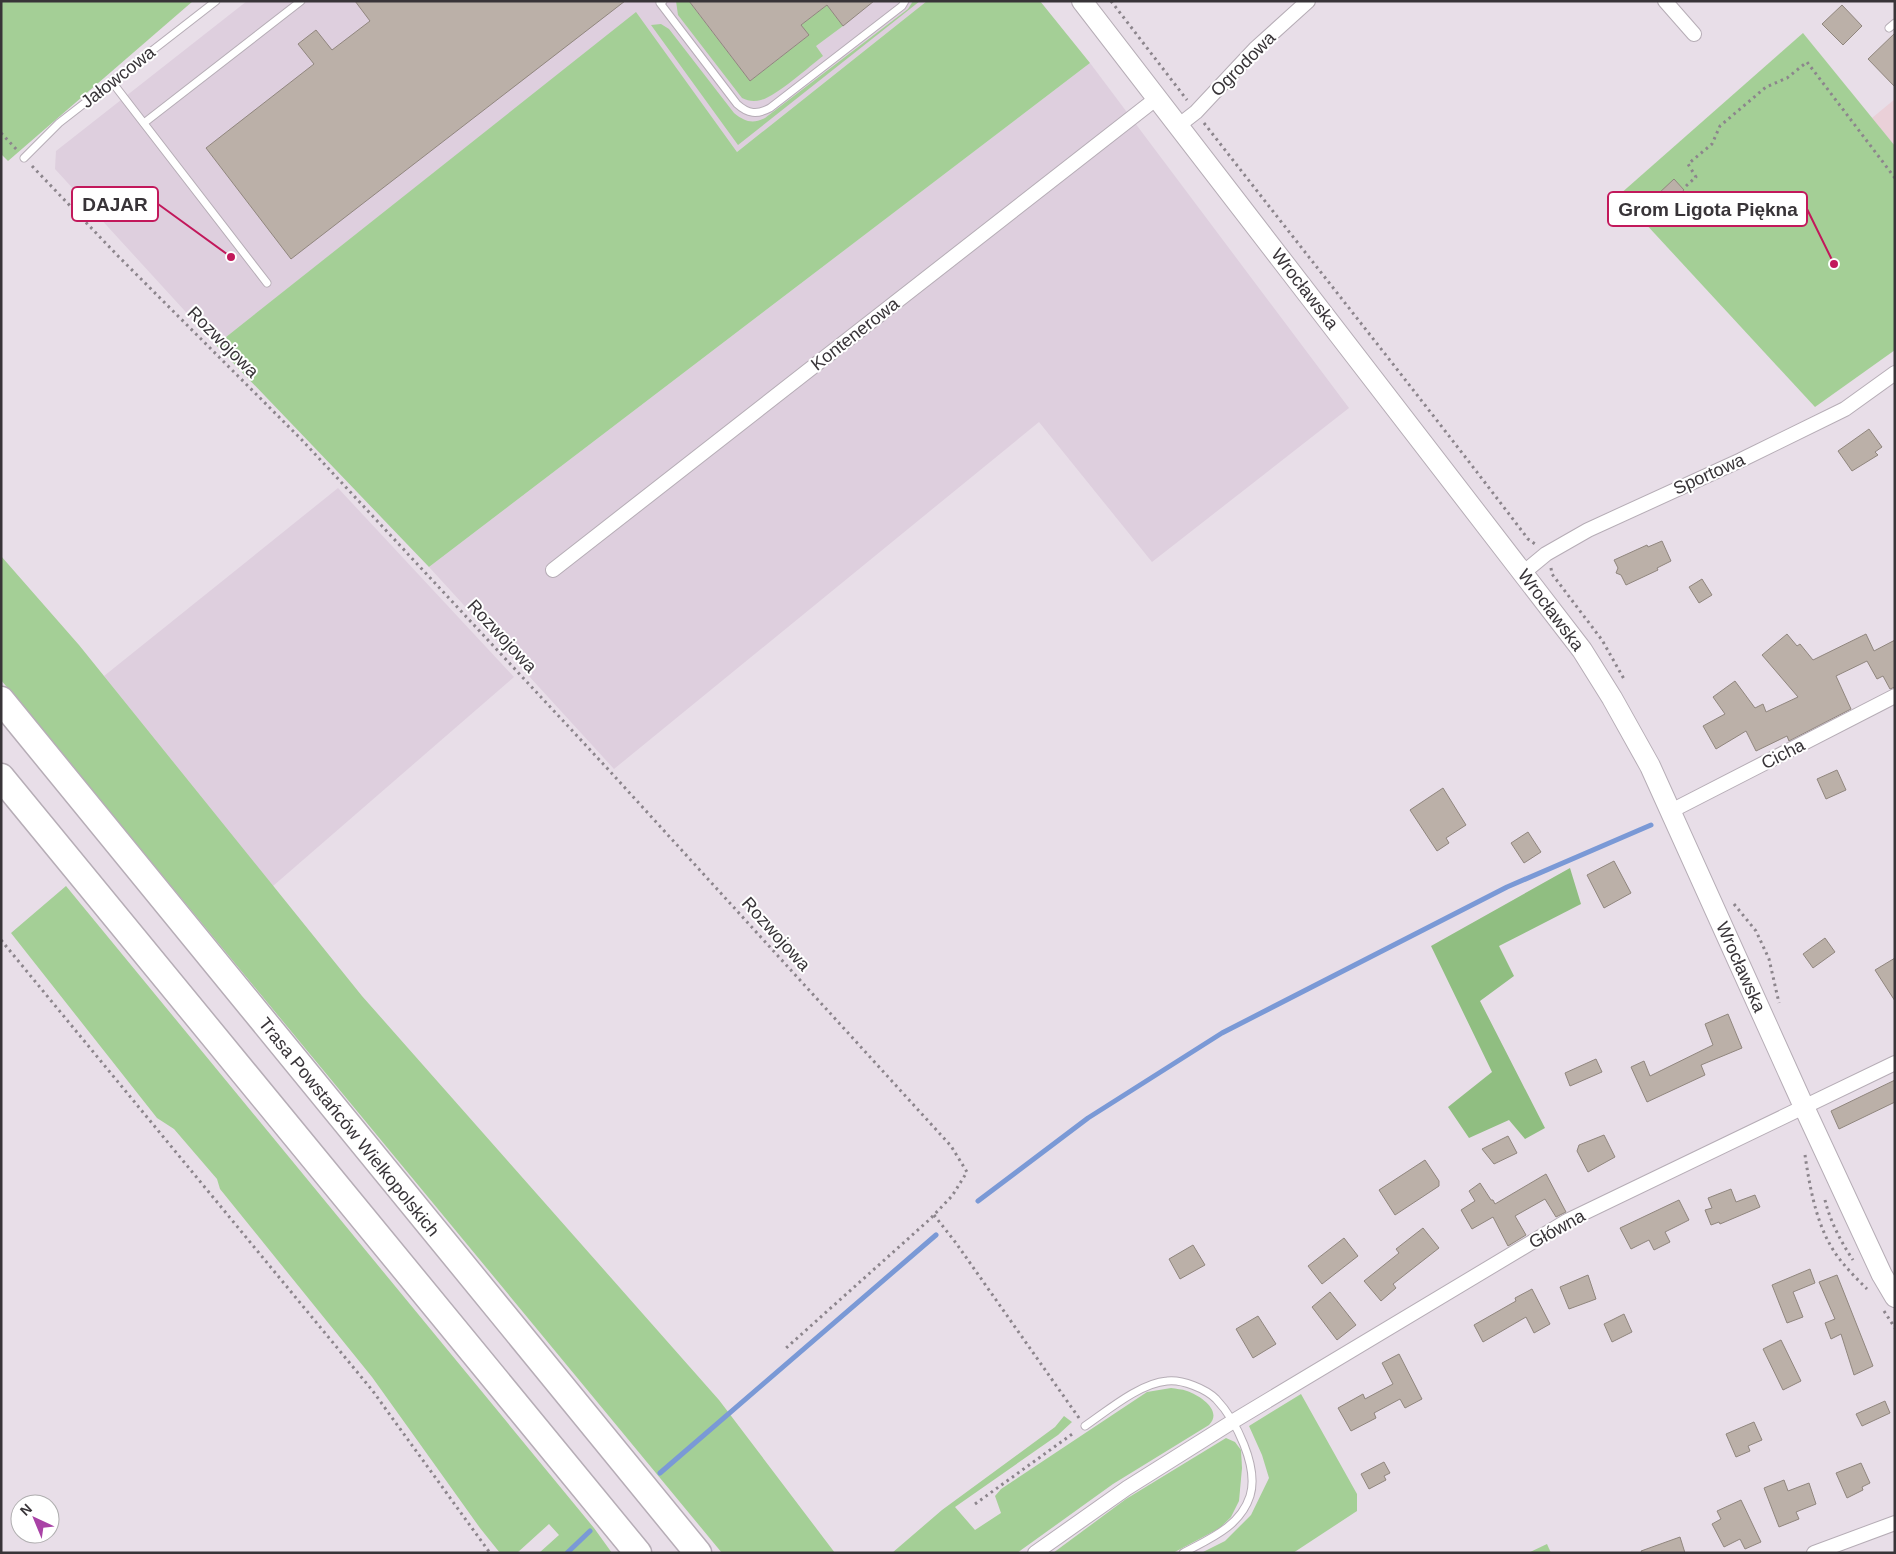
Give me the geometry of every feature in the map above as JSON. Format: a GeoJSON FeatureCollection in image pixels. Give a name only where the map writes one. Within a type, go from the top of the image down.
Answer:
{"type":"FeatureCollection","features":[{"type":"Feature","properties":{"kind":"highway","name":"Trasa Powstańców Wielkopolskich"},"geometry":{"type":"LineString","coordinates":[[1,700],[698,1553]]}},
{"type":"Feature","properties":{"kind":"highway"},"geometry":{"type":"LineString","coordinates":[[1,777],[638,1553]]}},
{"type":"Feature","properties":{"kind":"main road","name":"Wrocławska"},"geometry":{"type":"LineString","coordinates":[[1082,1],[1582,650],[1626,723],[1671,811],[1882,1275],[1887,1300]]}},
{"type":"Feature","properties":{"kind":"street","name":"Ogrodowa"},"geometry":{"type":"LineString","coordinates":[[1178,126],[1196,112],[1255,49],[1308,1]]}},
{"type":"Feature","properties":{"kind":"street"},"geometry":{"type":"LineString","coordinates":[[1666,1],[1694,34]]}},
{"type":"Feature","properties":{"kind":"street","name":"Kontenerowa"},"geometry":{"type":"LineString","coordinates":[[553,570],[1157,98]]}},
{"type":"Feature","properties":{"kind":"street","name":"Sportowa"},"geometry":{"type":"LineString","coordinates":[[1523,573],[1546,554],[1588,530],[1741,460],[1845,409],[1895,373]]}},
{"type":"Feature","properties":{"kind":"street","name":"Cicha"},"geometry":{"type":"LineString","coordinates":[[1671,811],[1895,696]]}},
{"type":"Feature","properties":{"kind":"street","name":"Główna"},"geometry":{"type":"LineString","coordinates":[[1035,1553],[1127,1488],[1232,1422],[1567,1221],[1895,1063]]}},
{"type":"Feature","properties":{"kind":"street"},"geometry":{"type":"LineString","coordinates":[[1814,1553],[1895,1523]]}},
{"type":"Feature","properties":{"kind":"lane","name":"Jałowcowa"},"geometry":{"type":"LineString","coordinates":[[24,158],[59,124],[216,1]]}},
{"type":"Feature","properties":{"kind":"lane"},"geometry":{"type":"LineString","coordinates":[[144,123],[301,1]]}},
{"type":"Feature","properties":{"kind":"lane"},"geometry":{"type":"LineString","coordinates":[[663,1],[660,3],[737,104],[744,110],[753,113],[762,112],[770,108],[902,6],[905,1]]}},
{"type":"Feature","properties":{"kind":"lane"},"geometry":{"type":"LineString","coordinates":[[112,82],[267,283]]}},
{"type":"Feature","properties":{"kind":"lane"},"geometry":{"type":"LineString","coordinates":[[1084,1426],[1139,1391],[1168,1380],[1197,1387],[1215,1398],[1232,1422],[1248,1456],[1253,1472],[1250,1495],[1234,1522],[1218,1535],[1182,1553]]}},
{"type":"Feature","properties":{"kind":"path"},"geometry":{"type":"LineString","coordinates":[[1686,186],[1696,177],[1688,164],[1712,144],[1720,126],[1766,87],[1787,78],[1806,62],[1895,178]]}},
{"type":"Feature","properties":{"kind":"path","name":"Rozwojowa"},"geometry":{"type":"LineString","coordinates":[[1,132],[119,257],[322,461],[606,767],[951,1146],[967,1172],[952,1196],[934,1215]]}},
{"type":"Feature","properties":{"kind":"path"},"geometry":{"type":"LineString","coordinates":[[1,940],[372,1390],[490,1553]]}},
{"type":"Feature","properties":{"kind":"path"},"geometry":{"type":"LineString","coordinates":[[1803,1148],[1812,1194],[1827,1238],[1837,1257],[1871,1292]]}},
{"type":"Feature","properties":{"kind":"path"},"geometry":{"type":"LineString","coordinates":[[785,1349],[934,1215],[956,1243],[1084,1426],[975,1504]]}},
{"type":"Feature","properties":{"kind":"path"},"geometry":{"type":"LineString","coordinates":[[1887,1300],[1895,1328]]}},
{"type":"Feature","properties":{"kind":"shaded area"},"geometry":{"type":"Polygon","coordinates":[[[247,1],[927,1],[737,152],[636,13],[216,345],[55,169],[56,151],[247,1]]]}},
{"type":"Feature","properties":{"kind":"shaded area"},"geometry":{"type":"Polygon","coordinates":[[[1090,63],[1349,408],[1152,562],[1039,422],[614,769],[429,567],[1090,63]]]}},
{"type":"Feature","properties":{"kind":"shaded area"},"geometry":{"type":"Polygon","coordinates":[[[1895,99],[1895,146],[1872,118],[1895,99]]]}},
{"type":"Feature","properties":{"kind":"shaded area"},"geometry":{"type":"Polygon","coordinates":[[[338,488],[514,677],[273,886],[104,676],[338,488]]]}},
{"type":"Feature","properties":{"kind":"green space"},"geometry":{"type":"Polygon","coordinates":[[[1,1],[193,1],[8,161],[1,154],[1,1]]]}},
{"type":"Feature","properties":{"kind":"green space"},"geometry":{"type":"Polygon","coordinates":[[[676,1],[693,1],[691,4],[750,81],[809,35],[801,25],[827,5],[843,26],[816,46],[823,56],[767,98],[751,101],[742,98],[678,15],[676,1]]]}},
{"type":"Feature","properties":{"kind":"green space"},"geometry":{"type":"Polygon","coordinates":[[[913,1],[920,1],[738,145],[651,25],[661,24],[669,29],[734,113],[745,120],[757,121],[765,118],[908,9],[913,1]]]}},
{"type":"Feature","properties":{"kind":"green space"},"geometry":{"type":"Polygon","coordinates":[[[927,1],[1040,1],[1090,63],[429,567],[216,345],[636,12],[737,152],[927,1]]]}},
{"type":"Feature","properties":{"kind":"green space"},"geometry":{"type":"Polygon","coordinates":[[[1803,33],[1895,146],[1895,350],[1815,407],[1619,195],[1803,33]]]}},
{"type":"Feature","properties":{"kind":"green space"},"geometry":{"type":"Polygon","coordinates":[[[1,556],[79,645],[362,996],[719,1400],[835,1553],[722,1553],[1,680],[1,556]]]}},
{"type":"Feature","properties":{"kind":"green space"},"geometry":{"type":"Polygon","coordinates":[[[1570,868],[1581,904],[1499,946],[1514,976],[1480,1001],[1545,1128],[1525,1139],[1509,1120],[1469,1138],[1448,1107],[1492,1072],[1431,946],[1570,868]]]}},
{"type":"Feature","properties":{"kind":"green space"},"geometry":{"type":"Polygon","coordinates":[[[66,886],[594,1528],[612,1553],[539,1553],[559,1535],[549,1524],[517,1553],[500,1553],[372,1377],[220,1189],[217,1179],[174,1129],[157,1118],[11,933],[66,886]]]}},
{"type":"Feature","properties":{"kind":"green space"},"geometry":{"type":"Polygon","coordinates":[[[1171,1388],[1193,1393],[1204,1400],[1212,1409],[1213,1414],[1213,1420],[1209,1425],[1113,1484],[1017,1553],[892,1553],[942,1510],[1055,1427],[1064,1416],[1072,1422],[1058,1435],[955,1507],[975,1530],[1001,1513],[995,1496],[1001,1489],[1147,1392],[1171,1388]]]}},
{"type":"Feature","properties":{"kind":"green space"},"geometry":{"type":"Polygon","coordinates":[[[1301,1394],[1357,1494],[1357,1511],[1293,1553],[1201,1553],[1225,1541],[1251,1515],[1269,1478],[1262,1455],[1249,1426],[1301,1394]]]}},
{"type":"Feature","properties":{"kind":"green space"},"geometry":{"type":"Polygon","coordinates":[[[1226,1438],[1235,1442],[1241,1450],[1242,1468],[1239,1501],[1231,1517],[1220,1528],[1173,1553],[1053,1553],[1126,1499],[1226,1438]]]}},
{"type":"Feature","properties":{"kind":"green space"},"geometry":{"type":"Polygon","coordinates":[[[1547,1544],[1551,1553],[1528,1553],[1547,1544]]]}},
{"type":"Feature","properties":{"kind":"building"},"geometry":{"type":"Polygon","coordinates":[[[355,1],[625,1],[291,259],[206,148],[314,64],[298,44],[316,30],[332,50],[370,21],[355,1]]]}},
{"type":"Feature","properties":{"kind":"building"},"geometry":{"type":"Polygon","coordinates":[[[689,1],[874,1],[843,26],[827,5],[801,25],[809,35],[750,81],[689,1]]]}},
{"type":"Feature","properties":{"kind":"building"},"geometry":{"type":"Polygon","coordinates":[[[1842,5],[1862,26],[1843,45],[1822,24],[1842,5]]]}},
{"type":"Feature","properties":{"kind":"building"},"geometry":{"type":"Polygon","coordinates":[[[1895,33],[1895,87],[1868,59],[1895,33]]]}},
{"type":"Feature","properties":{"kind":"building"},"geometry":{"type":"Polygon","coordinates":[[[1674,179],[1684,190],[1667,205],[1658,194],[1674,179]]]}},
{"type":"Feature","properties":{"kind":"building"},"geometry":{"type":"Polygon","coordinates":[[[1869,429],[1882,447],[1875,452],[1878,455],[1852,471],[1838,451],[1869,429]]]}},
{"type":"Feature","properties":{"kind":"building"},"geometry":{"type":"Polygon","coordinates":[[[1662,541],[1671,561],[1657,568],[1658,570],[1626,585],[1621,575],[1616,573],[1618,568],[1614,560],[1647,545],[1648,547],[1662,541]]]}},
{"type":"Feature","properties":{"kind":"building"},"geometry":{"type":"Polygon","coordinates":[[[1702,579],[1712,595],[1699,603],[1689,587],[1702,579]]]}},
{"type":"Feature","properties":{"kind":"building"},"geometry":{"type":"Polygon","coordinates":[[[1787,634],[1797,646],[1800,644],[1813,660],[1866,634],[1874,651],[1895,640],[1895,687],[1890,689],[1883,676],[1877,679],[1867,661],[1836,676],[1851,709],[1789,741],[1787,736],[1756,751],[1746,731],[1716,749],[1703,726],[1725,714],[1713,697],[1735,681],[1755,708],[1763,704],[1766,712],[1798,697],[1762,655],[1787,634]]]}},
{"type":"Feature","properties":{"kind":"building"},"geometry":{"type":"Polygon","coordinates":[[[1837,770],[1846,790],[1826,799],[1817,779],[1837,770]]]}},
{"type":"Feature","properties":{"kind":"building"},"geometry":{"type":"Polygon","coordinates":[[[1443,788],[1466,825],[1446,838],[1449,843],[1437,851],[1410,810],[1443,788]]]}},
{"type":"Feature","properties":{"kind":"building"},"geometry":{"type":"Polygon","coordinates":[[[1528,832],[1541,852],[1524,863],[1511,843],[1528,832]]]}},
{"type":"Feature","properties":{"kind":"building"},"geometry":{"type":"Polygon","coordinates":[[[1614,861],[1631,893],[1604,908],[1587,875],[1614,861]]]}},
{"type":"Feature","properties":{"kind":"building"},"geometry":{"type":"Polygon","coordinates":[[[1825,938],[1835,952],[1813,968],[1803,954],[1825,938]]]}},
{"type":"Feature","properties":{"kind":"building"},"geometry":{"type":"Polygon","coordinates":[[[1895,958],[1895,1001],[1875,970],[1895,958]]]}},
{"type":"Feature","properties":{"kind":"building"},"geometry":{"type":"Polygon","coordinates":[[[1728,1014],[1742,1048],[1701,1065],[1705,1075],[1647,1102],[1631,1067],[1644,1061],[1650,1076],[1713,1045],[1705,1024],[1728,1014]]]}},
{"type":"Feature","properties":{"kind":"building"},"geometry":{"type":"Polygon","coordinates":[[[1596,1059],[1602,1072],[1570,1086],[1565,1073],[1596,1059]]]}},
{"type":"Feature","properties":{"kind":"building"},"geometry":{"type":"Polygon","coordinates":[[[1895,1080],[1895,1102],[1839,1129],[1831,1111],[1895,1080]]]}},
{"type":"Feature","properties":{"kind":"building"},"geometry":{"type":"Polygon","coordinates":[[[1604,1135],[1615,1157],[1588,1172],[1577,1151],[1579,1145],[1604,1135]]]}},
{"type":"Feature","properties":{"kind":"building"},"geometry":{"type":"Polygon","coordinates":[[[1508,1136],[1517,1153],[1494,1164],[1482,1149],[1508,1136]]]}},
{"type":"Feature","properties":{"kind":"building"},"geometry":{"type":"Polygon","coordinates":[[[1425,1160],[1439,1181],[1439,1186],[1395,1215],[1379,1190],[1425,1160]]]}},
{"type":"Feature","properties":{"kind":"building"},"geometry":{"type":"Polygon","coordinates":[[[1546,1174],[1566,1212],[1556,1217],[1545,1199],[1515,1216],[1526,1235],[1508,1246],[1493,1217],[1472,1229],[1461,1210],[1475,1201],[1469,1191],[1480,1183],[1495,1204],[1546,1174]]]}},
{"type":"Feature","properties":{"kind":"building"},"geometry":{"type":"Polygon","coordinates":[[[1731,1189],[1736,1202],[1755,1195],[1760,1207],[1720,1224],[1719,1222],[1711,1225],[1705,1210],[1712,1208],[1708,1198],[1731,1189]]]}},
{"type":"Feature","properties":{"kind":"building"},"geometry":{"type":"Polygon","coordinates":[[[1679,1200],[1689,1220],[1665,1232],[1670,1242],[1654,1250],[1649,1240],[1631,1249],[1620,1228],[1679,1200]]]}},
{"type":"Feature","properties":{"kind":"building"},"geometry":{"type":"Polygon","coordinates":[[[1423,1228],[1439,1248],[1393,1284],[1396,1288],[1381,1301],[1364,1281],[1399,1253],[1396,1249],[1423,1228]]]}},
{"type":"Feature","properties":{"kind":"building"},"geometry":{"type":"Polygon","coordinates":[[[1344,1238],[1358,1256],[1322,1284],[1308,1266],[1344,1238]]]}},
{"type":"Feature","properties":{"kind":"building"},"geometry":{"type":"Polygon","coordinates":[[[1193,1245],[1205,1265],[1180,1279],[1169,1259],[1193,1245]]]}},
{"type":"Feature","properties":{"kind":"building"},"geometry":{"type":"Polygon","coordinates":[[[1810,1269],[1815,1283],[1793,1292],[1803,1317],[1787,1323],[1772,1285],[1810,1269]]]}},
{"type":"Feature","properties":{"kind":"building"},"geometry":{"type":"Polygon","coordinates":[[[1588,1275],[1596,1299],[1569,1309],[1560,1287],[1588,1275]]]}},
{"type":"Feature","properties":{"kind":"building"},"geometry":{"type":"Polygon","coordinates":[[[1837,1275],[1873,1366],[1854,1375],[1841,1334],[1831,1339],[1825,1323],[1835,1319],[1819,1282],[1837,1275]]]}},
{"type":"Feature","properties":{"kind":"building"},"geometry":{"type":"Polygon","coordinates":[[[1532,1289],[1550,1324],[1534,1333],[1526,1317],[1483,1342],[1474,1325],[1516,1301],[1515,1298],[1532,1289]]]}},
{"type":"Feature","properties":{"kind":"building"},"geometry":{"type":"Polygon","coordinates":[[[1330,1292],[1356,1325],[1337,1340],[1312,1307],[1330,1292]]]}},
{"type":"Feature","properties":{"kind":"building"},"geometry":{"type":"Polygon","coordinates":[[[1624,1314],[1632,1332],[1612,1342],[1604,1324],[1624,1314]]]}},
{"type":"Feature","properties":{"kind":"building"},"geometry":{"type":"Polygon","coordinates":[[[1258,1316],[1276,1344],[1253,1358],[1236,1329],[1258,1316]]]}},
{"type":"Feature","properties":{"kind":"building"},"geometry":{"type":"Polygon","coordinates":[[[1781,1340],[1801,1381],[1783,1390],[1763,1349],[1781,1340]]]}},
{"type":"Feature","properties":{"kind":"building"},"geometry":{"type":"Polygon","coordinates":[[[1399,1354],[1422,1399],[1405,1408],[1400,1399],[1374,1413],[1376,1418],[1351,1431],[1338,1408],[1363,1394],[1365,1399],[1393,1384],[1382,1363],[1399,1354]]]}},
{"type":"Feature","properties":{"kind":"building"},"geometry":{"type":"Polygon","coordinates":[[[1885,1401],[1890,1413],[1862,1426],[1856,1414],[1885,1401]]]}},
{"type":"Feature","properties":{"kind":"building"},"geometry":{"type":"Polygon","coordinates":[[[1754,1422],[1762,1440],[1748,1446],[1750,1451],[1736,1457],[1726,1434],[1754,1422]]]}},
{"type":"Feature","properties":{"kind":"building"},"geometry":{"type":"Polygon","coordinates":[[[1384,1462],[1390,1473],[1384,1476],[1386,1480],[1369,1489],[1361,1474],[1384,1462]]]}},
{"type":"Feature","properties":{"kind":"building"},"geometry":{"type":"Polygon","coordinates":[[[1861,1463],[1870,1483],[1862,1487],[1863,1490],[1847,1498],[1836,1473],[1861,1463]]]}},
{"type":"Feature","properties":{"kind":"building"},"geometry":{"type":"Polygon","coordinates":[[[1784,1480],[1788,1491],[1809,1483],[1816,1504],[1796,1512],[1799,1519],[1779,1527],[1764,1488],[1784,1480]]]}},
{"type":"Feature","properties":{"kind":"building"},"geometry":{"type":"Polygon","coordinates":[[[1741,1500],[1761,1542],[1745,1549],[1740,1539],[1724,1547],[1712,1524],[1721,1519],[1717,1511],[1741,1500]]]}},
{"type":"Feature","properties":{"kind":"building"},"geometry":{"type":"Polygon","coordinates":[[[1680,1537],[1685,1553],[1642,1553],[1641,1551],[1680,1537]]]}},
{"type":"Feature","properties":{"kind":"waterway"},"geometry":{"type":"LineString","coordinates":[[978,1201],[1088,1118],[1222,1033],[1507,887],[1651,825]]}},
{"type":"Feature","properties":{"kind":"waterway"},"geometry":{"type":"LineString","coordinates":[[660,1473],[936,1235]]}},
{"type":"Feature","properties":{"kind":"waterway"},"geometry":{"type":"LineString","coordinates":[[567,1553],[590,1531]]}},
{"type":"Feature","properties":{"kind":"place","name":"DAJAR"},"geometry":{"type":"Point","coordinates":[231,257]}},
{"type":"Feature","properties":{"kind":"place","name":"Grom Ligota Piękna"},"geometry":{"type":"Point","coordinates":[1834,264]}}]}
